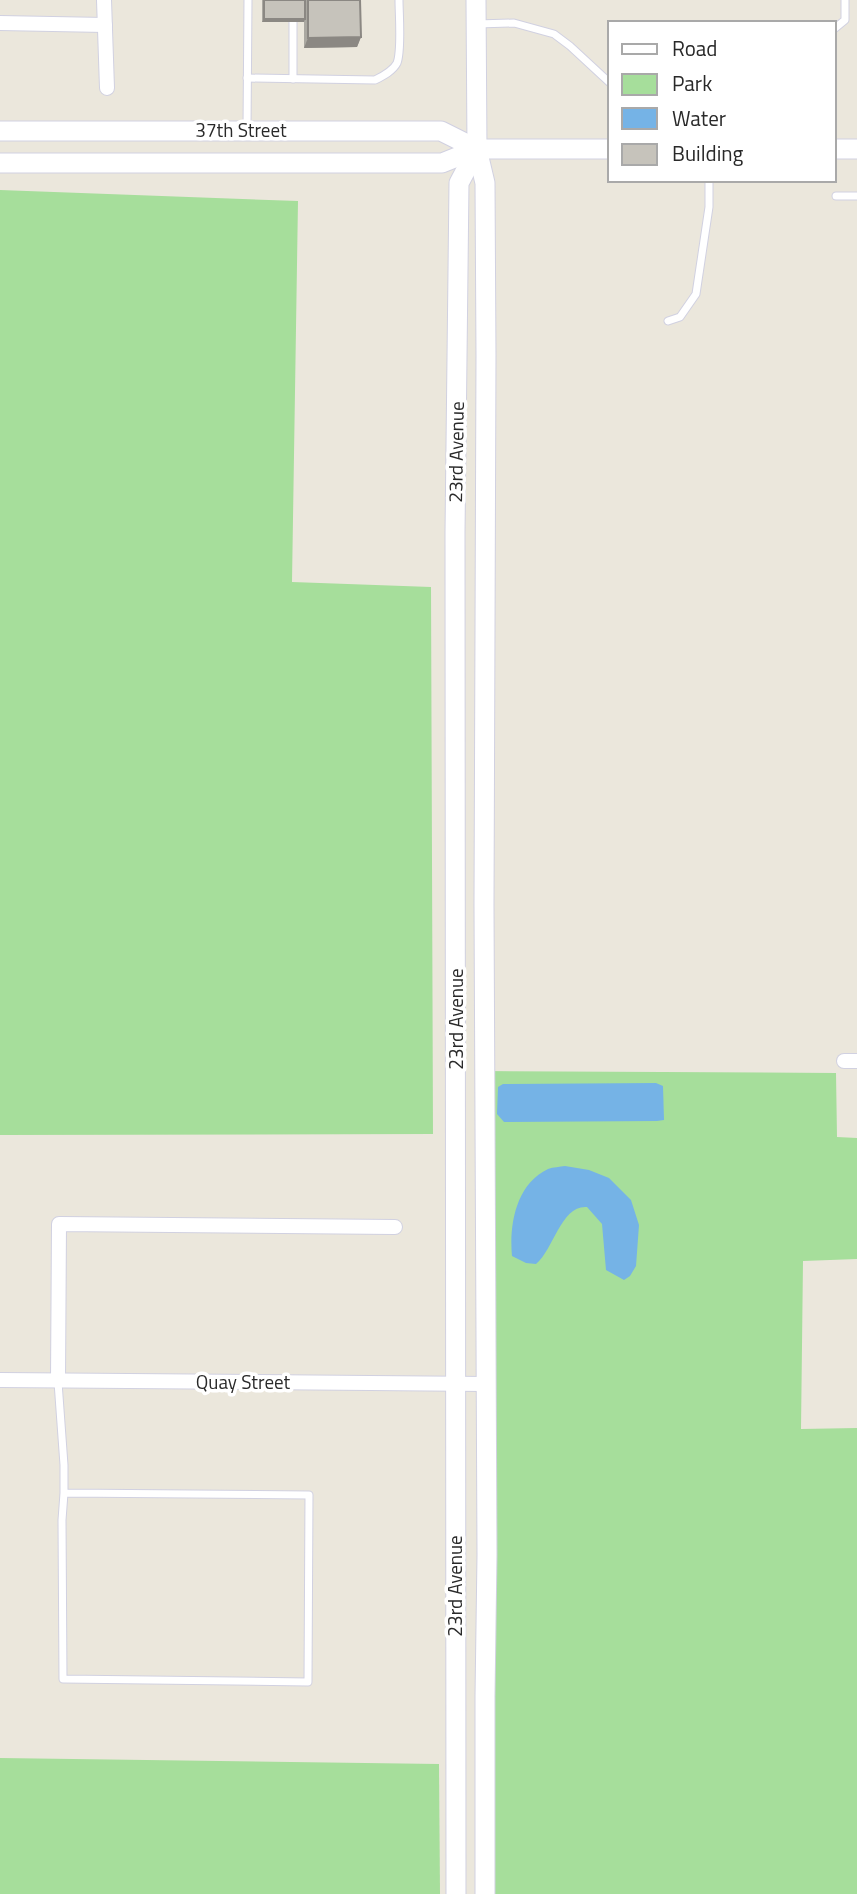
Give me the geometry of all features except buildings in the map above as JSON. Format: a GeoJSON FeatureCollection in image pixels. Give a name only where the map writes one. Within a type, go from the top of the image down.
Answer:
{"type":"FeatureCollection","features":[{"type":"Feature","properties":{"kind":"main road","name":"23rd Avenue"},"geometry":{"type":"LineString","coordinates":[[476,0],[477,149],[485,183],[486,261],[485,1894]]}},
{"type":"Feature","properties":{"kind":"main road","name":"37th Street"},"geometry":{"type":"LineString","coordinates":[[1,131],[441,131],[477,149]]}},
{"type":"Feature","properties":{"kind":"main road"},"geometry":{"type":"LineString","coordinates":[[1,131],[1,163]]}},
{"type":"Feature","properties":{"kind":"main road","name":"23rd Avenue"},"geometry":{"type":"LineString","coordinates":[[456,1894],[455,533],[459,183],[477,149]]}},
{"type":"Feature","properties":{"kind":"main road","name":"37th Street"},"geometry":{"type":"LineString","coordinates":[[1,163],[442,163],[477,149],[608,149]]}},
{"type":"Feature","properties":{"kind":"main road"},"geometry":{"type":"LineString","coordinates":[[836,149],[857,149]]}},
{"type":"Feature","properties":{"kind":"street"},"geometry":{"type":"LineString","coordinates":[[104,0],[107,88]]}},
{"type":"Feature","properties":{"kind":"street"},"geometry":{"type":"LineString","coordinates":[[0,23],[105,25]]}},
{"type":"Feature","properties":{"kind":"street"},"geometry":{"type":"LineString","coordinates":[[58,1381],[59,1224],[395,1227]]}},
{"type":"Feature","properties":{"kind":"street","name":"Quay Street"},"geometry":{"type":"LineString","coordinates":[[0,1380],[486,1384]]}},
{"type":"Feature","properties":{"kind":"lane"},"geometry":{"type":"LineString","coordinates":[[247,130],[248,0]]}},
{"type":"Feature","properties":{"kind":"lane"},"geometry":{"type":"LineString","coordinates":[[293,0],[293,79]]}},
{"type":"Feature","properties":{"kind":"lane"},"geometry":{"type":"LineString","coordinates":[[247,78],[375,80],[385,76],[397,64],[399,0]]}},
{"type":"Feature","properties":{"kind":"lane"},"geometry":{"type":"LineString","coordinates":[[836,27],[845,20],[845,0]]}},
{"type":"Feature","properties":{"kind":"lane"},"geometry":{"type":"LineString","coordinates":[[476,23],[514,23],[554,34],[608,81]]}},
{"type":"Feature","properties":{"kind":"lane"},"geometry":{"type":"LineString","coordinates":[[668,321],[680,317],[696,294],[709,207],[709,182]]}},
{"type":"Feature","properties":{"kind":"lane"},"geometry":{"type":"LineString","coordinates":[[836,196],[857,196]]}},
{"type":"Feature","properties":{"kind":"lane"},"geometry":{"type":"LineString","coordinates":[[58,1381],[64,1465],[63,1679],[308,1682],[309,1495],[64,1493]]}},
{"type":"Feature","properties":{"kind":"green space"},"geometry":{"type":"Polygon","coordinates":[[[0,190],[298,201],[292,582],[431,587],[433,1134],[0,1135],[0,190]]]}},
{"type":"Feature","properties":{"kind":"green space"},"geometry":{"type":"Polygon","coordinates":[[[484,1071],[836,1073],[837,1137],[857,1138],[857,1259],[803,1261],[801,1429],[857,1428],[857,1894],[489,1894],[484,1071]]]}},
{"type":"Feature","properties":{"kind":"green space"},"geometry":{"type":"Polygon","coordinates":[[[0,1758],[439,1764],[440,1894],[0,1894],[0,1758]]]}},
{"type":"Feature","properties":{"kind":"water"},"geometry":{"type":"Polygon","coordinates":[[[656,1083],[663,1086],[664,1120],[504,1122],[497,1114],[498,1087],[503,1084],[656,1083]]]}},
{"type":"Feature","properties":{"kind":"water"},"geometry":{"type":"Polygon","coordinates":[[[565,1166],[589,1170],[609,1178],[631,1200],[639,1225],[636,1266],[624,1280],[606,1270],[602,1224],[587,1207],[578,1208],[564,1220],[536,1264],[526,1263],[512,1256],[512,1231],[522,1195],[537,1176],[548,1169],[565,1166]]]}}]}
